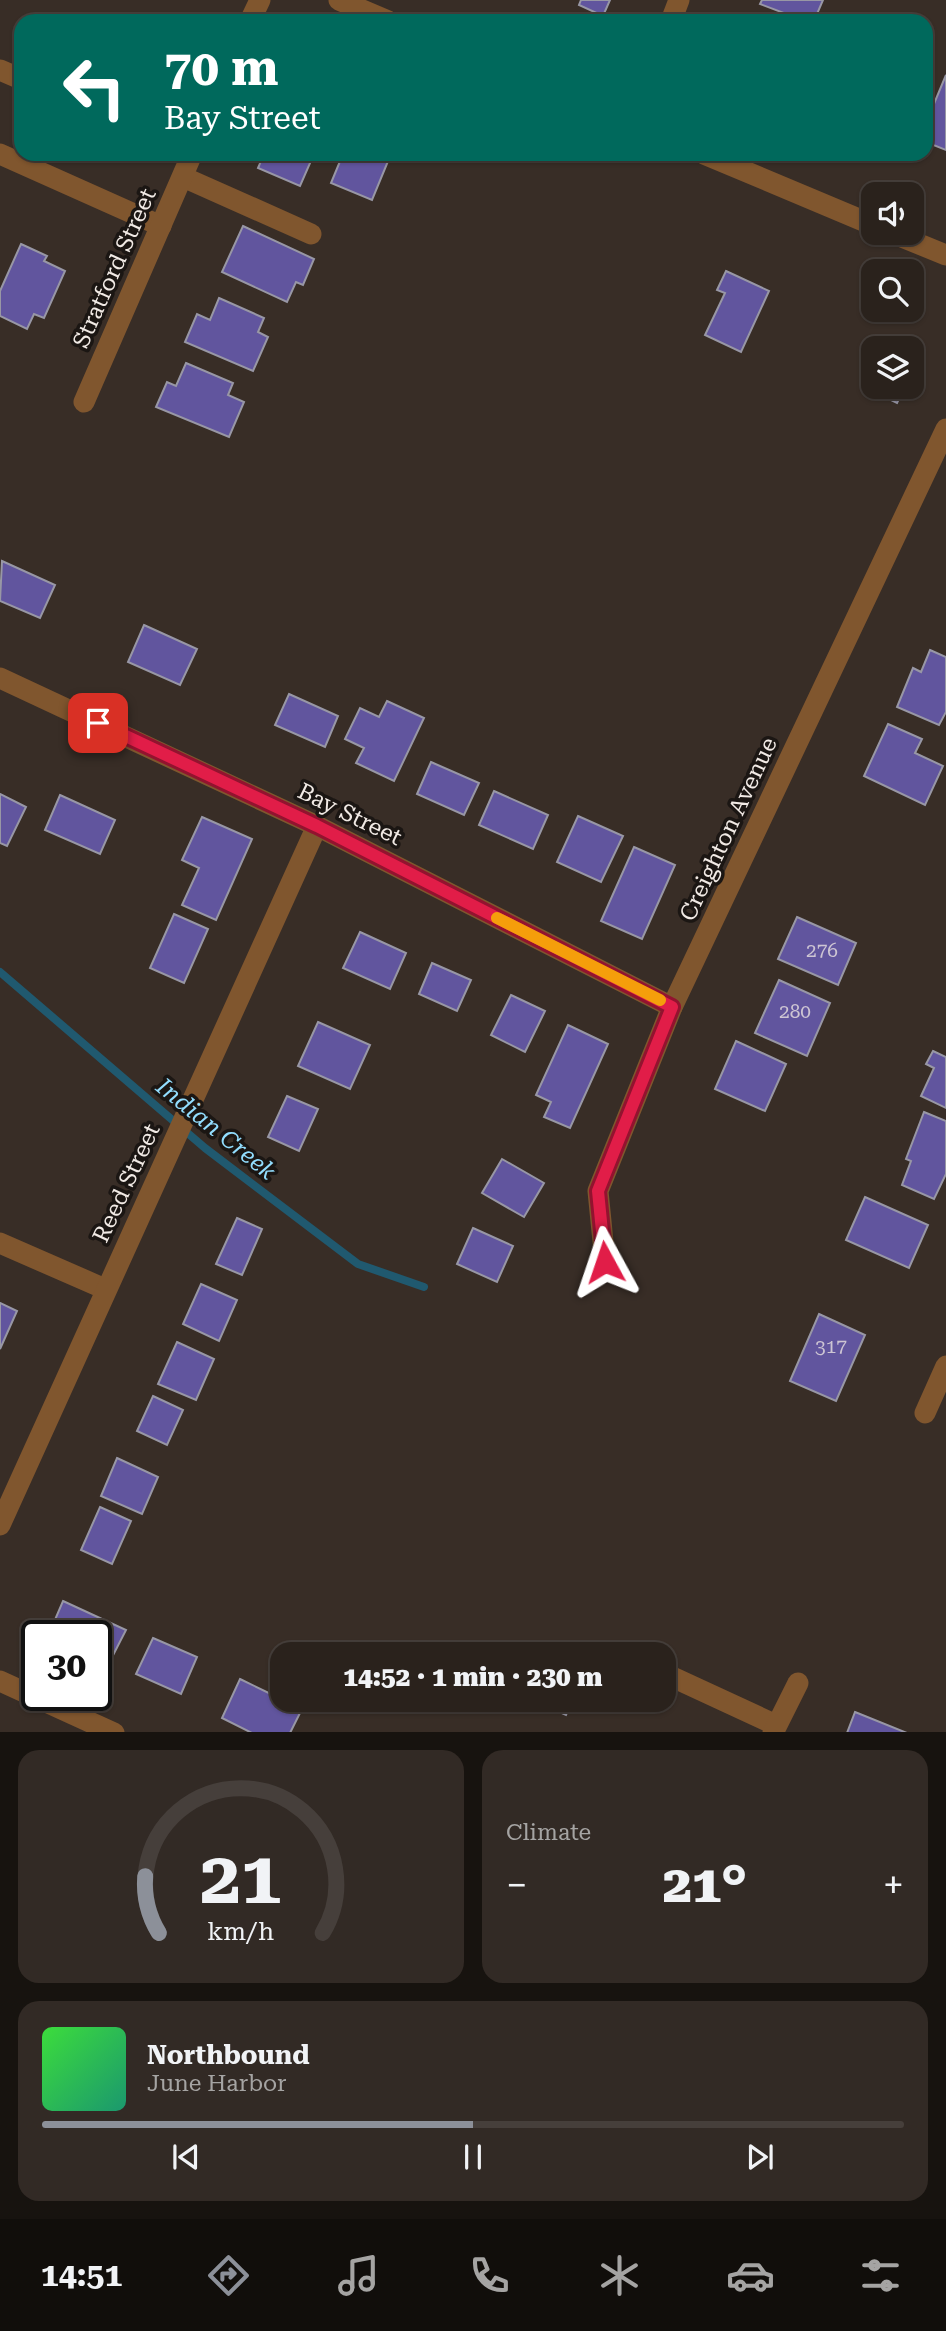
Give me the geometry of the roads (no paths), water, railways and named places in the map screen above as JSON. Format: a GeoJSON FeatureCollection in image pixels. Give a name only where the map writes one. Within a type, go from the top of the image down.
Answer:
{"type":"FeatureCollection","features":[{"type":"Feature","properties":{"kind":"street"},"geometry":{"type":"LineString","coordinates":[[339,0],[372,14]]}},
{"type":"Feature","properties":{"kind":"street"},"geometry":{"type":"LineString","coordinates":[[16,161],[161,226]]}},
{"type":"Feature","properties":{"kind":"street","name":"Stratford Street"},"geometry":{"type":"LineString","coordinates":[[84,402],[189,161]]}},
{"type":"Feature","properties":{"kind":"street"},"geometry":{"type":"LineString","coordinates":[[721,161],[861,220]]}},
{"type":"Feature","properties":{"kind":"street"},"geometry":{"type":"LineString","coordinates":[[183,177],[311,234]]}},
{"type":"Feature","properties":{"kind":"street"},"geometry":{"type":"LineString","coordinates":[[921,245],[946,255]]}},
{"type":"Feature","properties":{"kind":"street","name":"Creighton Avenue"},"geometry":{"type":"LineString","coordinates":[[605,1262],[598,1191],[672,1007],[946,429]]}},
{"type":"Feature","properties":{"kind":"street","name":"Bay Street"},"geometry":{"type":"LineString","coordinates":[[0,678],[317,826],[672,1007]]}},
{"type":"Feature","properties":{"kind":"street","name":"Reed Street"},"geometry":{"type":"LineString","coordinates":[[0,1525],[317,826]]}},
{"type":"Feature","properties":{"kind":"street"},"geometry":{"type":"LineString","coordinates":[[0,1243],[105,1289]]}},
{"type":"Feature","properties":{"kind":"street"},"geometry":{"type":"LineString","coordinates":[[925,1413],[946,1366]]}},
{"type":"Feature","properties":{"kind":"street"},"geometry":{"type":"LineString","coordinates":[[676,1679],[775,1729],[798,1683]]}},
{"type":"Feature","properties":{"kind":"street"},"geometry":{"type":"LineString","coordinates":[[0,1681],[114,1732]]}},
{"type":"Feature","properties":{"kind":"waterway","name":"Indian Creek"},"geometry":{"type":"LineString","coordinates":[[0,972],[205,1148],[358,1264],[424,1287]]}}]}
